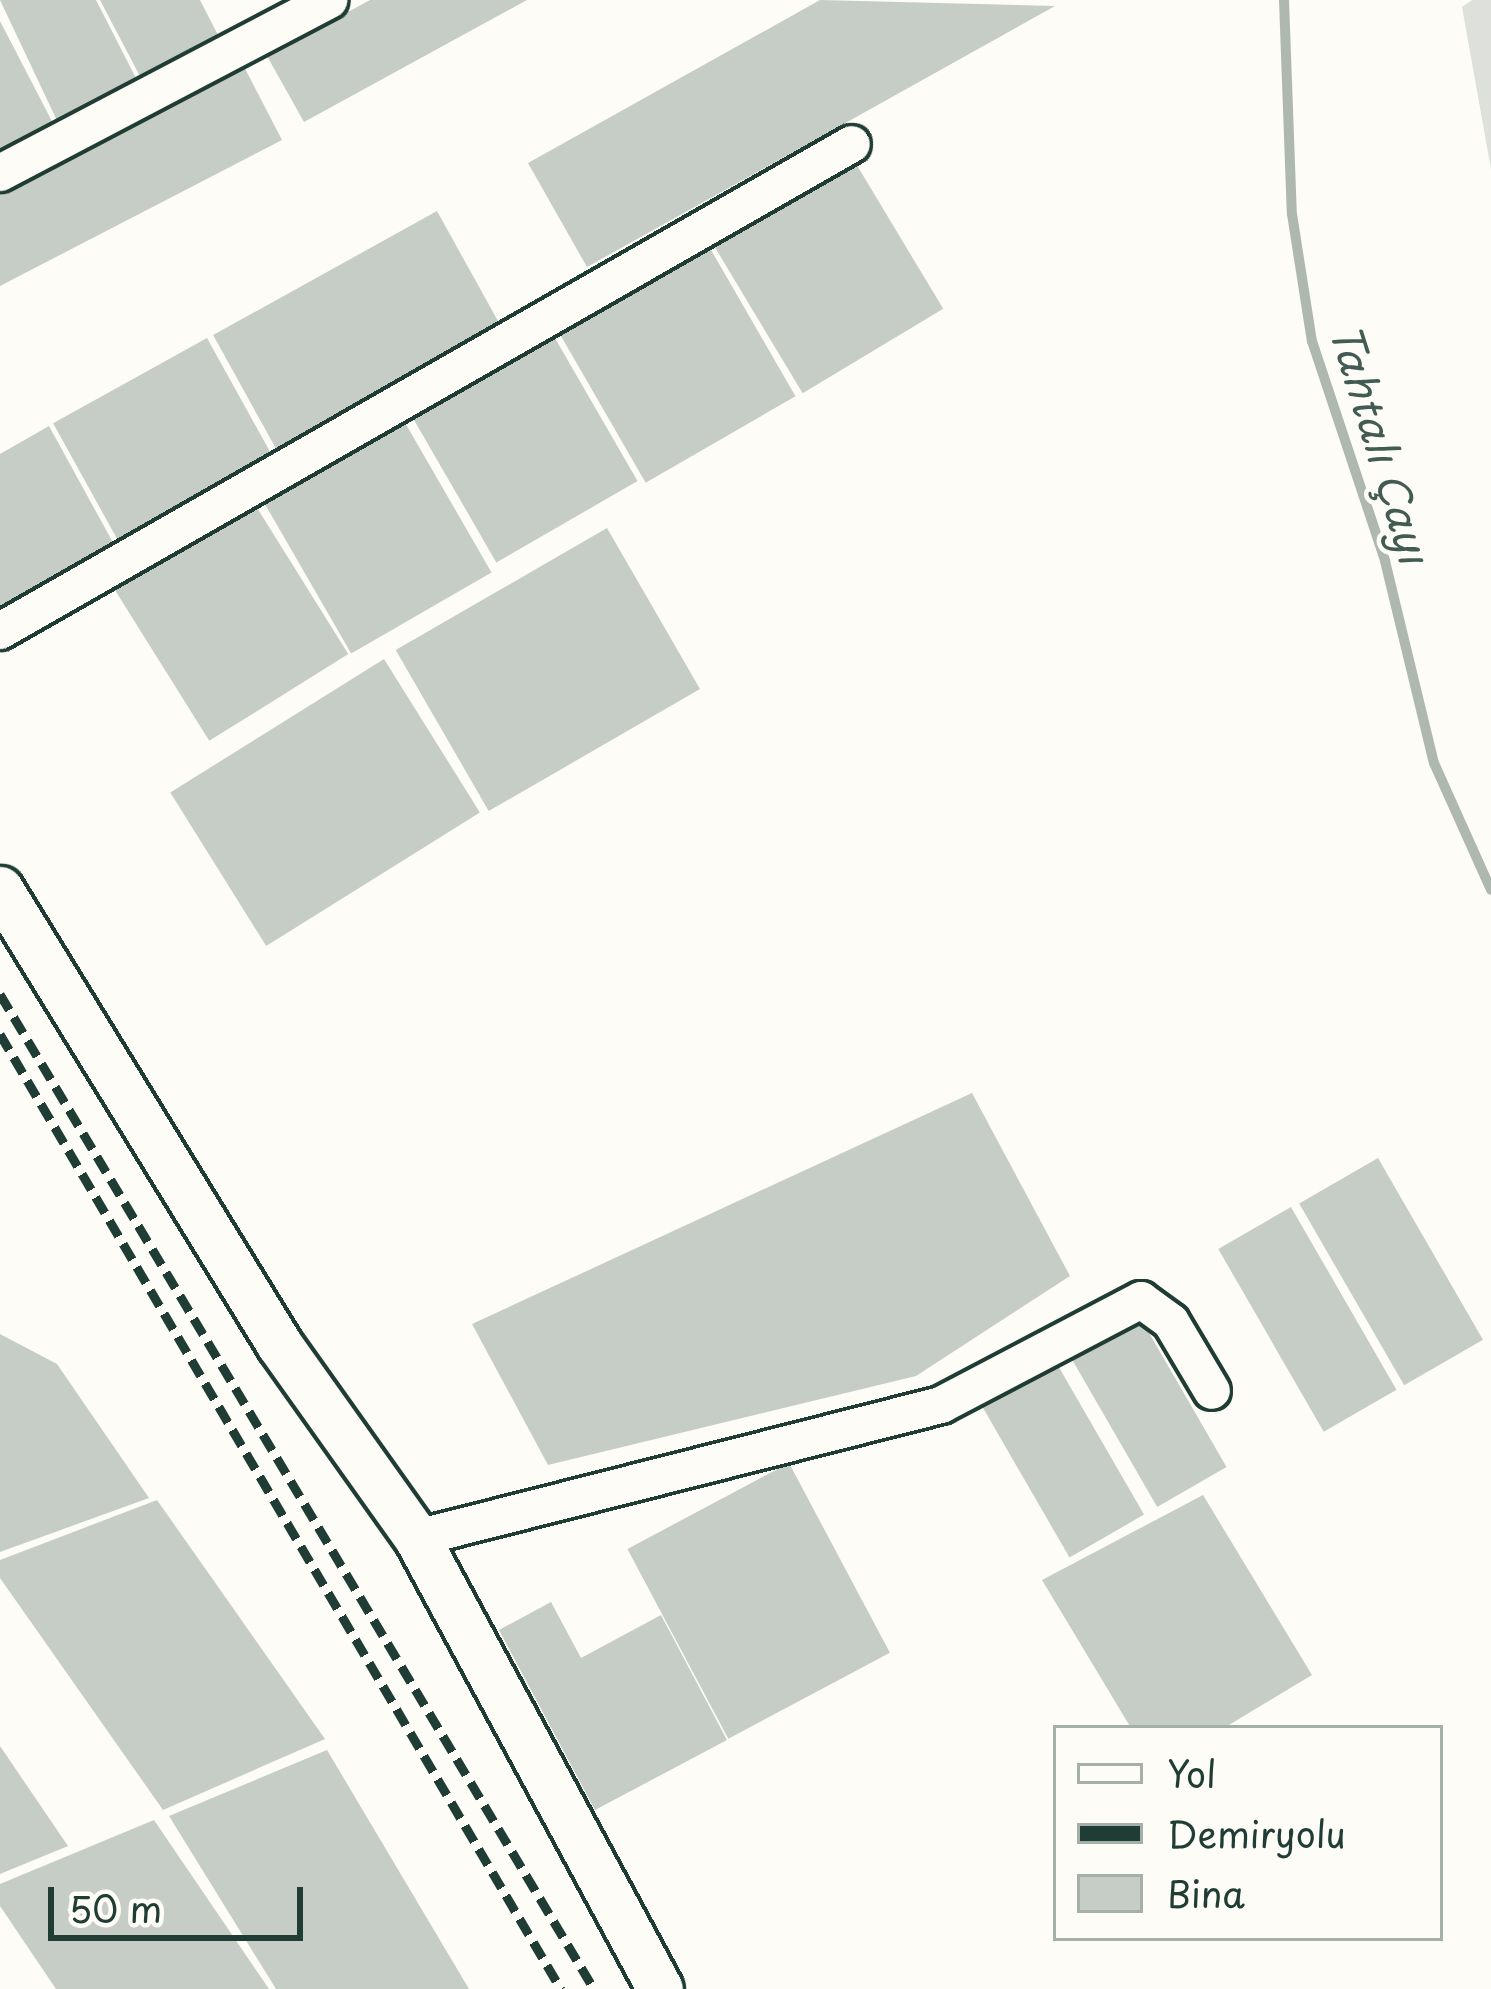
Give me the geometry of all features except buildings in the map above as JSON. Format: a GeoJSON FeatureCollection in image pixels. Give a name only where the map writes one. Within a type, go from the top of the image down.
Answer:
{"type":"FeatureCollection","features":[{"type":"Feature","properties":{"kind":"street"},"geometry":{"type":"LineString","coordinates":[[0,173],[329,0]]}},
{"type":"Feature","properties":{"kind":"street"},"geometry":{"type":"LineString","coordinates":[[0,631],[852,143]]}},
{"type":"Feature","properties":{"kind":"street"},"geometry":{"type":"LineString","coordinates":[[0,889],[279,1344],[417,1538],[660,1989]]}},
{"type":"Feature","properties":{"kind":"street"},"geometry":{"type":"LineString","coordinates":[[417,1538],[941,1406],[1141,1300],[1171,1322],[1213,1391]]}},
{"type":"Feature","properties":{"kind":"shaded area"},"geometry":{"type":"Polygon","coordinates":[[[1472,0],[1491,0],[1491,169],[1462,7],[1472,0]]]}},
{"type":"Feature","properties":{"kind":"waterway","name":"Tahtalı Çayı"},"geometry":{"type":"LineString","coordinates":[[1284,0],[1292,214],[1312,341],[1385,561],[1434,763],[1491,890]]}},
{"type":"Feature","properties":{"kind":"railway"},"geometry":{"type":"LineString","coordinates":[[0,994],[594,1989]]}},
{"type":"Feature","properties":{"kind":"railway"},"geometry":{"type":"LineString","coordinates":[[0,1034],[561,1989]]}}]}
